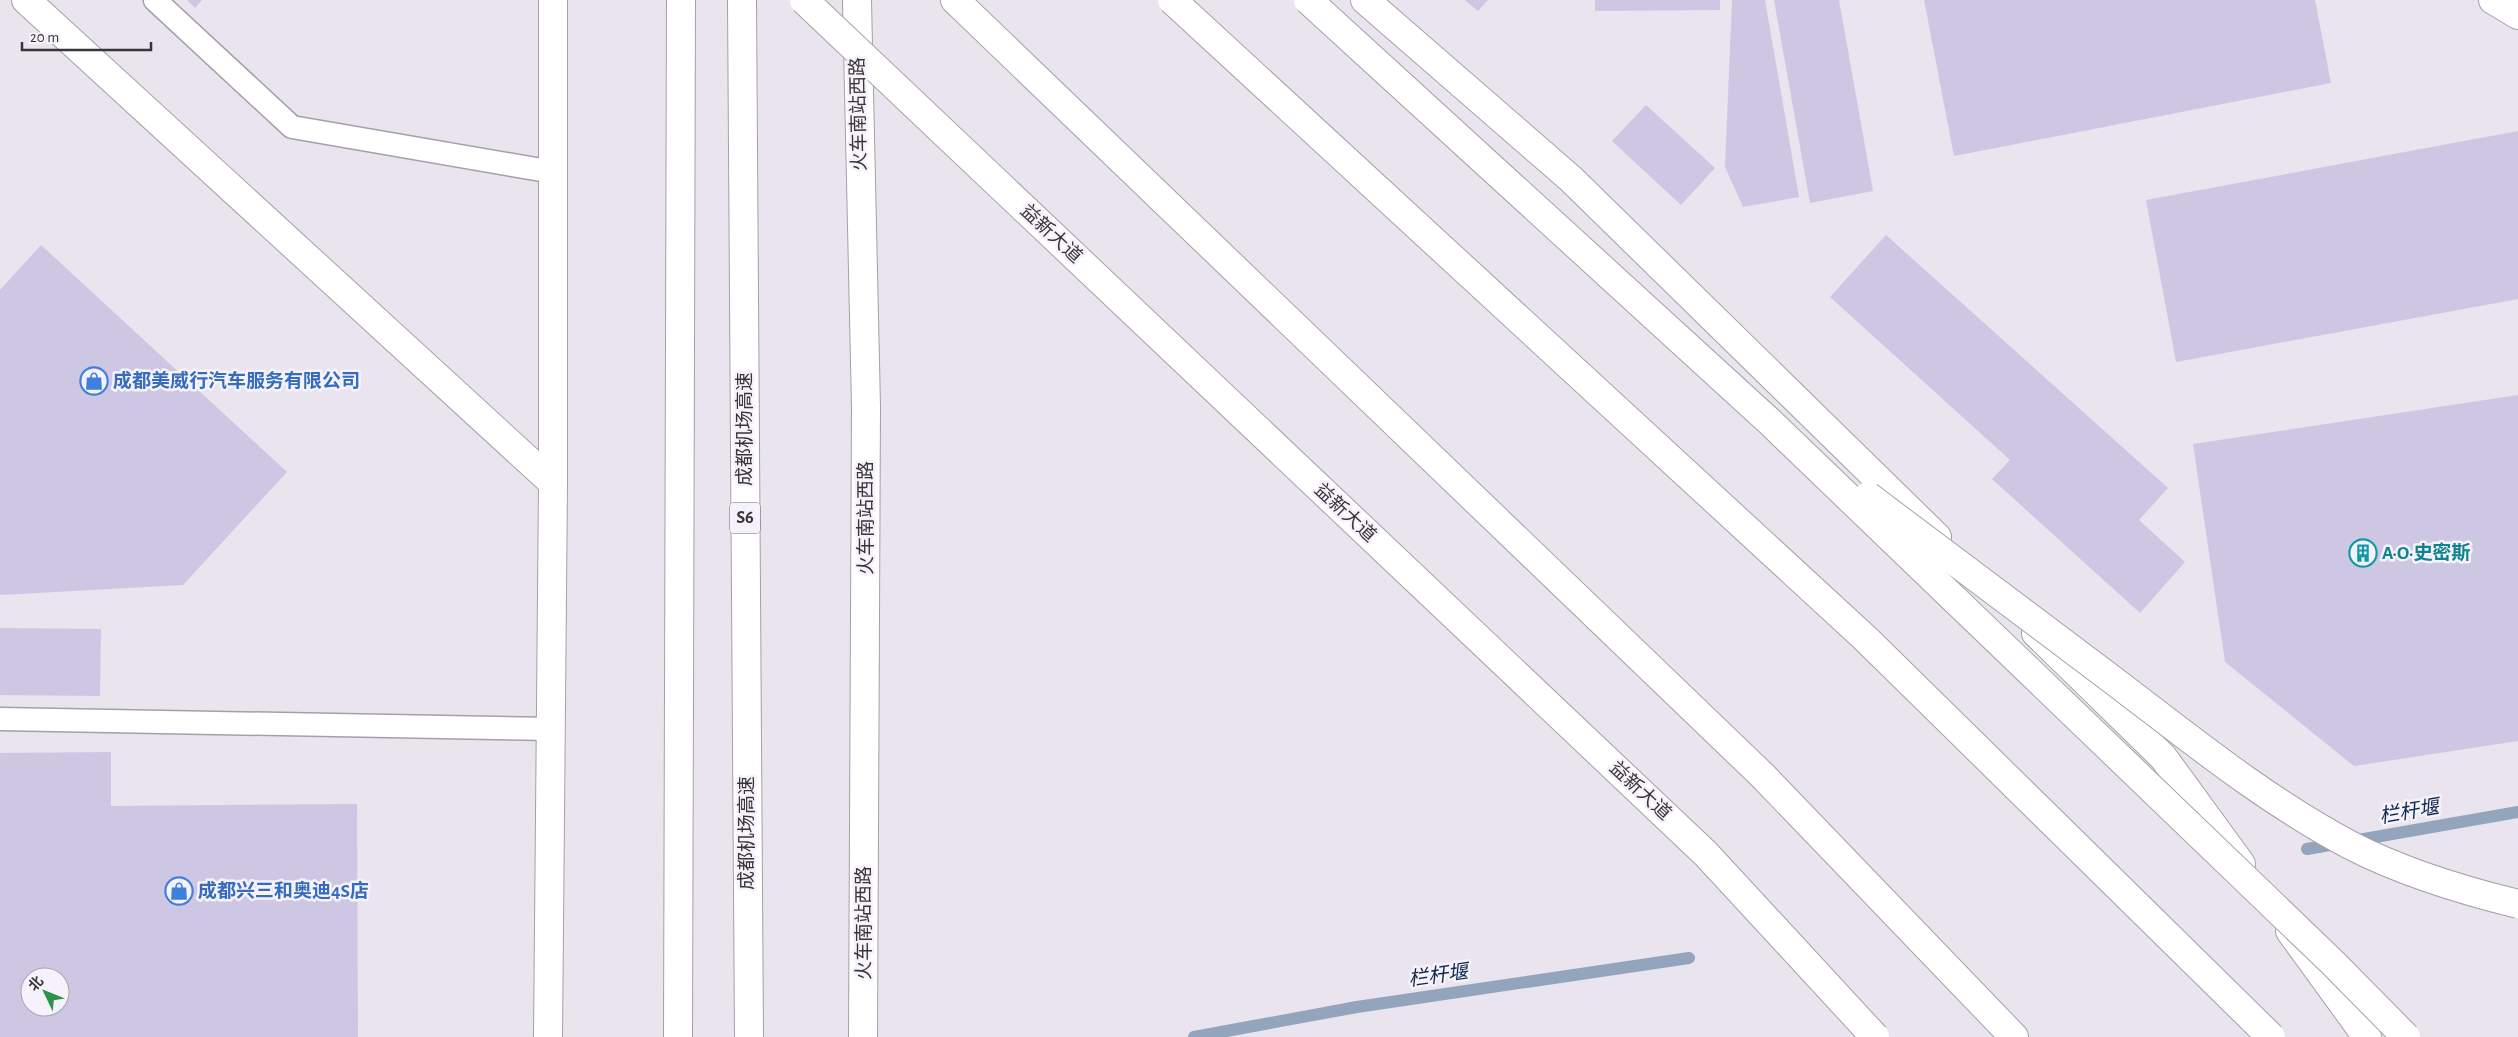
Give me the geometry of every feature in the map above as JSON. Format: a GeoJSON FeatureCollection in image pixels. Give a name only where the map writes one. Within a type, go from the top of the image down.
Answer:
{"type":"FeatureCollection","features":[{"type":"Feature","properties":{"kind":"main road"},"geometry":{"type":"LineString","coordinates":[[26,0],[553,483]]}},
{"type":"Feature","properties":{"kind":"main road"},"geometry":{"type":"LineString","coordinates":[[548,1037],[553,483],[553,0]]}},
{"type":"Feature","properties":{"kind":"main road"},"geometry":{"type":"LineString","coordinates":[[678,1037],[681,0]]}},
{"type":"Feature","properties":{"kind":"main road","name":"成都机场高速"},"geometry":{"type":"LineString","coordinates":[[742,0],[749,1037]]}},
{"type":"Feature","properties":{"kind":"main road","name":"益新大道"},"geometry":{"type":"LineString","coordinates":[[804,0],[1706,854],[1875,1037]]}},
{"type":"Feature","properties":{"kind":"main road","name":"火车南站西路"},"geometry":{"type":"LineString","coordinates":[[857,0],[866,407],[863,1037]]}},
{"type":"Feature","properties":{"kind":"main road"},"geometry":{"type":"LineString","coordinates":[[955,0],[1755,768],[2014,1037]]}},
{"type":"Feature","properties":{"kind":"main road"},"geometry":{"type":"LineString","coordinates":[[1172,0],[1866,639],[2272,1037]]}},
{"type":"Feature","properties":{"kind":"main road"},"geometry":{"type":"LineString","coordinates":[[1308,0],[1770,422],[2333,963],[2406,1037]]}},
{"type":"Feature","properties":{"kind":"main road"},"geometry":{"type":"LineString","coordinates":[[1365,0],[1570,179],[2163,757],[2367,1037]]}},
{"type":"Feature","properties":{"kind":"main road"},"geometry":{"type":"LineString","coordinates":[[2493,0],[2518,15]]}},
{"type":"Feature","properties":{"kind":"main road"},"geometry":{"type":"LineString","coordinates":[[1770,422],[2170,724],[2308,820],[2351,845],[2402,868],[2467,892],[2518,904]]}},
{"type":"Feature","properties":{"kind":"lane"},"geometry":{"type":"LineString","coordinates":[[155,0],[292,127],[553,172]]}},
{"type":"Feature","properties":{"kind":"lane"},"geometry":{"type":"LineString","coordinates":[[0,719],[551,729]]}},
{"type":"Feature","properties":{"kind":"building"},"geometry":{"type":"Polygon","coordinates":[[[187,0],[202,0],[195,8],[187,0]]]}},
{"type":"Feature","properties":{"kind":"building"},"geometry":{"type":"Polygon","coordinates":[[[1465,0],[1488,0],[1478,11],[1465,0]]]}},
{"type":"Feature","properties":{"kind":"building"},"geometry":{"type":"Polygon","coordinates":[[[1595,0],[1720,0],[1720,10],[1595,11],[1595,0]]]}},
{"type":"Feature","properties":{"kind":"building"},"geometry":{"type":"Polygon","coordinates":[[[1732,0],[1765,0],[1799,197],[1743,207],[1725,167],[1732,0]]]}},
{"type":"Feature","properties":{"kind":"building"},"geometry":{"type":"Polygon","coordinates":[[[1774,0],[1839,0],[1873,191],[1810,203],[1774,0]]]}},
{"type":"Feature","properties":{"kind":"building"},"geometry":{"type":"Polygon","coordinates":[[[1924,0],[2315,0],[2331,83],[1954,156],[1924,0]]]}},
{"type":"Feature","properties":{"kind":"building"},"geometry":{"type":"Polygon","coordinates":[[[1646,105],[1715,168],[1681,205],[1612,141],[1646,105]]]}},
{"type":"Feature","properties":{"kind":"building"},"geometry":{"type":"Polygon","coordinates":[[[2518,131],[2518,299],[2176,362],[2146,200],[2518,131]]]}},
{"type":"Feature","properties":{"kind":"building"},"geometry":{"type":"Polygon","coordinates":[[[1886,235],[2168,488],[2139,520],[2185,562],[2140,613],[1992,479],[2010,460],[1830,297],[1886,235]]]}},
{"type":"Feature","properties":{"kind":"building","name":"成都美威行汽车服务有限公司"},"geometry":{"type":"Polygon","coordinates":[[[41,245],[287,472],[183,585],[0,595],[0,290],[41,245]]]}},
{"type":"Feature","properties":{"kind":"building","name":"A·O·史密斯"},"geometry":{"type":"Polygon","coordinates":[[[2518,395],[2518,741],[2354,766],[2225,662],[2193,444],[2518,395]]]}},
{"type":"Feature","properties":{"kind":"building"},"geometry":{"type":"Polygon","coordinates":[[[0,628],[101,629],[100,696],[0,695],[0,628]]]}},
{"type":"Feature","properties":{"kind":"building","name":"成都兴三和奥迪4S店"},"geometry":{"type":"Polygon","coordinates":[[[111,752],[111,806],[357,804],[358,1037],[0,1037],[0,753],[111,752]]]}},
{"type":"Feature","properties":{"kind":"waterway","name":"栏杆堰"},"geometry":{"type":"LineString","coordinates":[[2307,849],[2518,812]]}},
{"type":"Feature","properties":{"kind":"waterway","name":"栏杆堰"},"geometry":{"type":"LineString","coordinates":[[1194,1037],[1357,1007],[1689,958]]}},
{"type":"Feature","properties":{"kind":"place","name":"成都美威行汽车服务有限公司"},"geometry":{"type":"Point","coordinates":[94,381]}},
{"type":"Feature","properties":{"kind":"place","name":"A·O·史密斯"},"geometry":{"type":"Point","coordinates":[2363,553]}},
{"type":"Feature","properties":{"kind":"place","name":"成都兴三和奥迪4S店"},"geometry":{"type":"Point","coordinates":[179,891]}}]}
